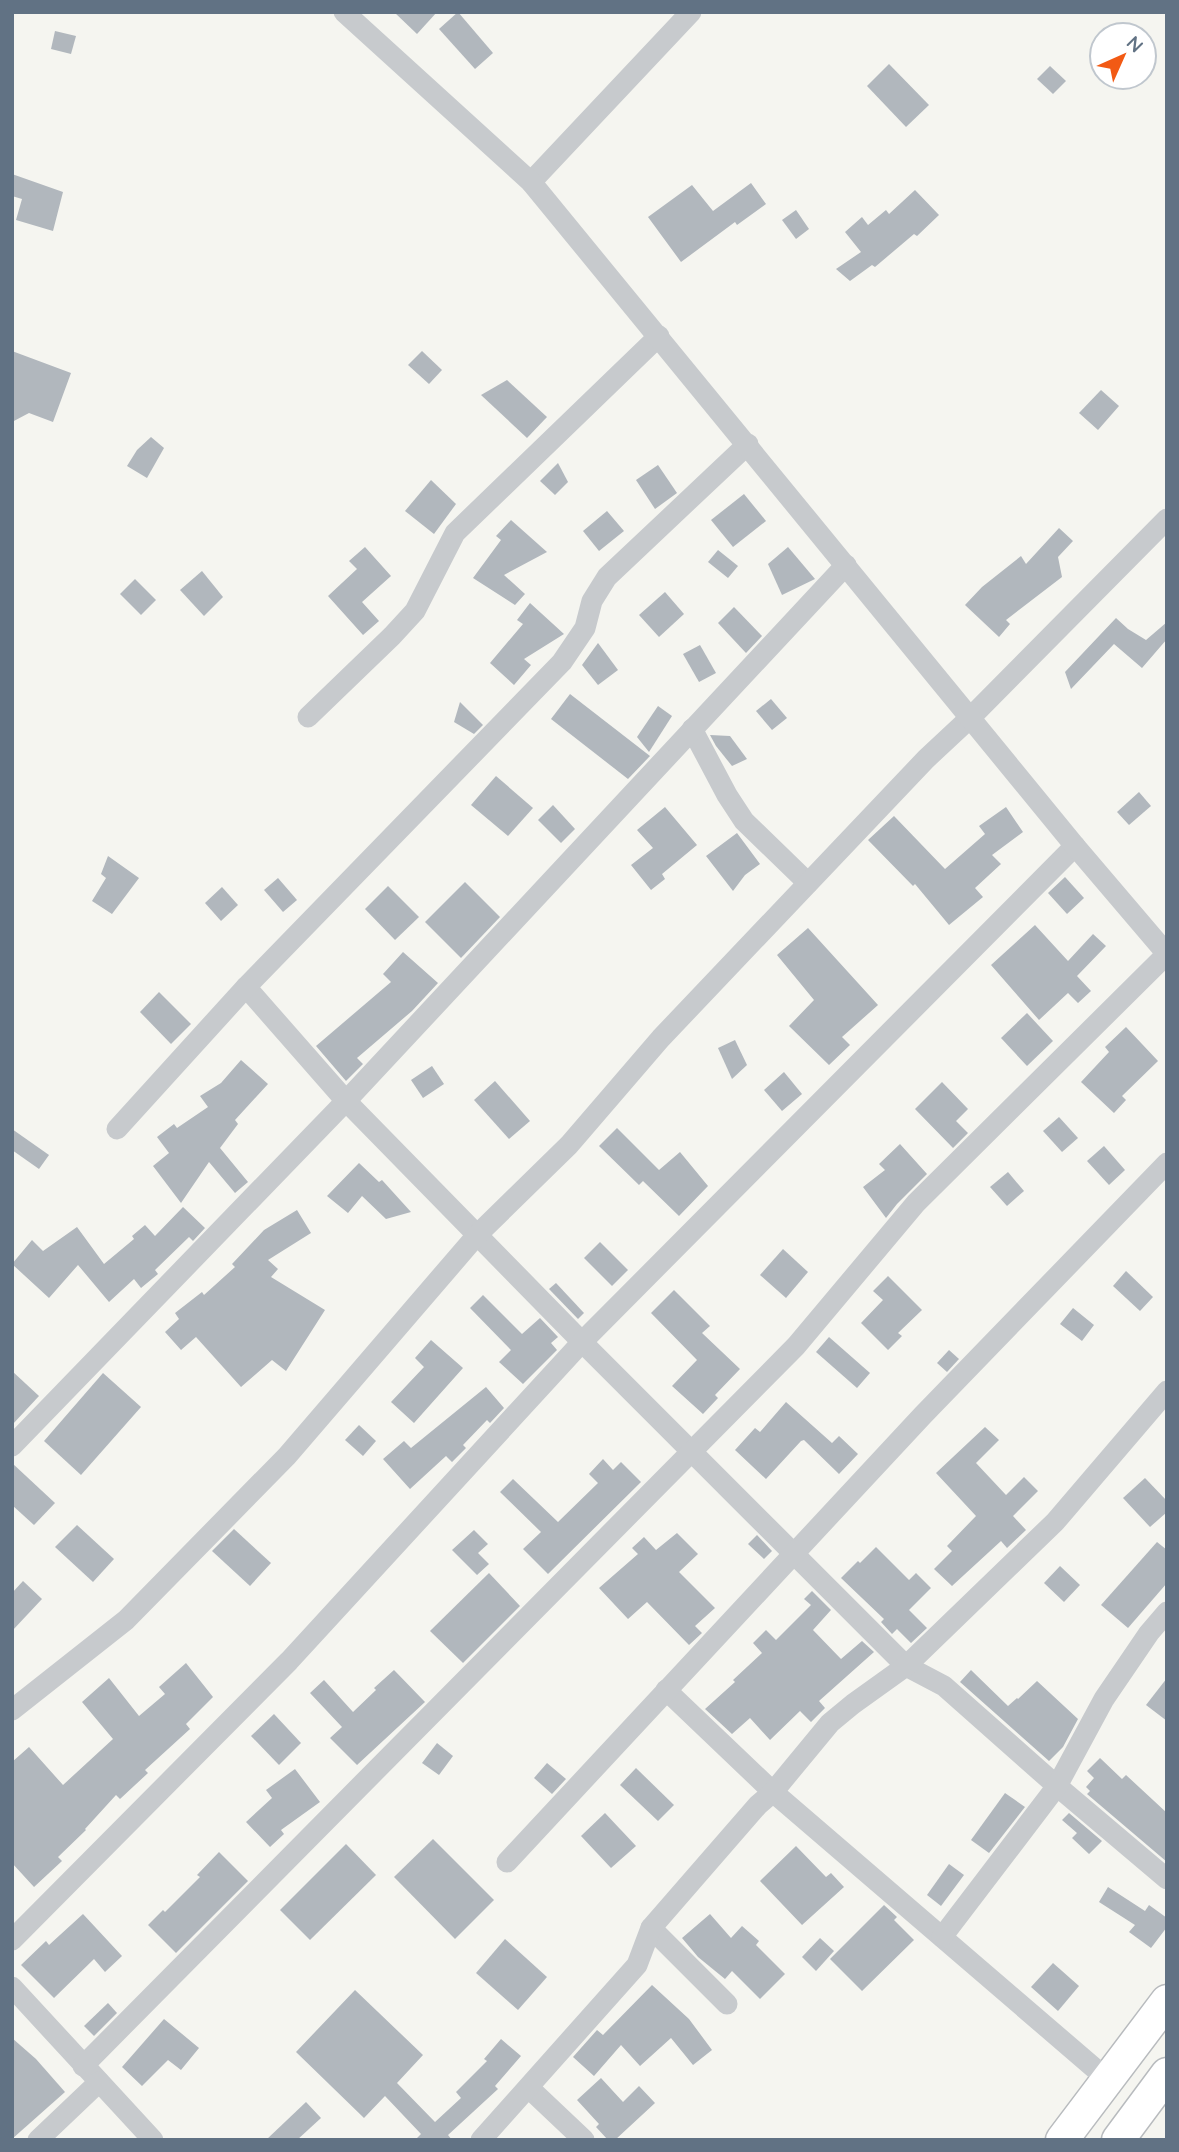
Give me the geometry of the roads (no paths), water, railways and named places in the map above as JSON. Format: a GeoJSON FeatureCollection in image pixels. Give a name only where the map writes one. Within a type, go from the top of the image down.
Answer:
{"type":"FeatureCollection","features":[{"type":"Feature","properties":{"kind":"highway"},"geometry":{"type":"LineString","coordinates":[[1062,2140],[1167,2001]]}},
{"type":"Feature","properties":{"kind":"highway"},"geometry":{"type":"LineString","coordinates":[[1118,2140],[1167,2074]]}},
{"type":"Feature","properties":{"kind":"street"},"geometry":{"type":"LineString","coordinates":[[83,2066],[796,1346],[916,1203],[1164,944],[1075,846],[531,182],[344,12]]}},
{"type":"Feature","properties":{"kind":"street"},"geometry":{"type":"LineString","coordinates":[[531,182],[691,12]]}},
{"type":"Feature","properties":{"kind":"street"},"geometry":{"type":"LineString","coordinates":[[308,717],[415,611],[455,533],[659,336]]}},
{"type":"Feature","properties":{"kind":"street"},"geometry":{"type":"LineString","coordinates":[[117,1129],[246,988],[562,662],[585,628],[592,601],[607,577],[748,444]]}},
{"type":"Feature","properties":{"kind":"street"},"geometry":{"type":"LineString","coordinates":[[12,1710],[126,1620],[258,1485],[477,1235],[569,1145],[661,1038],[926,759],[1167,519]]}},
{"type":"Feature","properties":{"kind":"street"},"geometry":{"type":"LineString","coordinates":[[12,1446],[346,1101],[846,565]]}},
{"type":"Feature","properties":{"kind":"street"},"geometry":{"type":"LineString","coordinates":[[692,729],[744,821],[808,883]]}},
{"type":"Feature","properties":{"kind":"street"},"geometry":{"type":"LineString","coordinates":[[12,1940],[289,1661],[582,1342],[1075,846]]}},
{"type":"Feature","properties":{"kind":"street"},"geometry":{"type":"LineString","coordinates":[[246,988],[346,1101],[794,1556],[906,1666],[944,1686],[1167,1879]]}},
{"type":"Feature","properties":{"kind":"street"},"geometry":{"type":"LineString","coordinates":[[507,1862],[923,1415],[1167,1163]]}},
{"type":"Feature","properties":{"kind":"street"},"geometry":{"type":"LineString","coordinates":[[481,2140],[637,1965],[651,1928],[758,1805],[773,1792],[830,1723],[906,1666],[1055,1522],[1167,1391]]}},
{"type":"Feature","properties":{"kind":"street"},"geometry":{"type":"LineString","coordinates":[[942,1937],[1057,1786],[1104,1699],[1149,1633],[1167,1612]]}},
{"type":"Feature","properties":{"kind":"street"},"geometry":{"type":"LineString","coordinates":[[666,1690],[773,1792],[1107,2078]]}},
{"type":"Feature","properties":{"kind":"street"},"geometry":{"type":"LineString","coordinates":[[651,1928],[727,2004]]}},
{"type":"Feature","properties":{"kind":"street"},"geometry":{"type":"LineString","coordinates":[[12,1987],[153,2140]]}},
{"type":"Feature","properties":{"kind":"street"},"geometry":{"type":"LineString","coordinates":[[38,2140],[99,2082]]}},
{"type":"Feature","properties":{"kind":"street"},"geometry":{"type":"LineString","coordinates":[[529,2088],[584,2140]]}}]}
